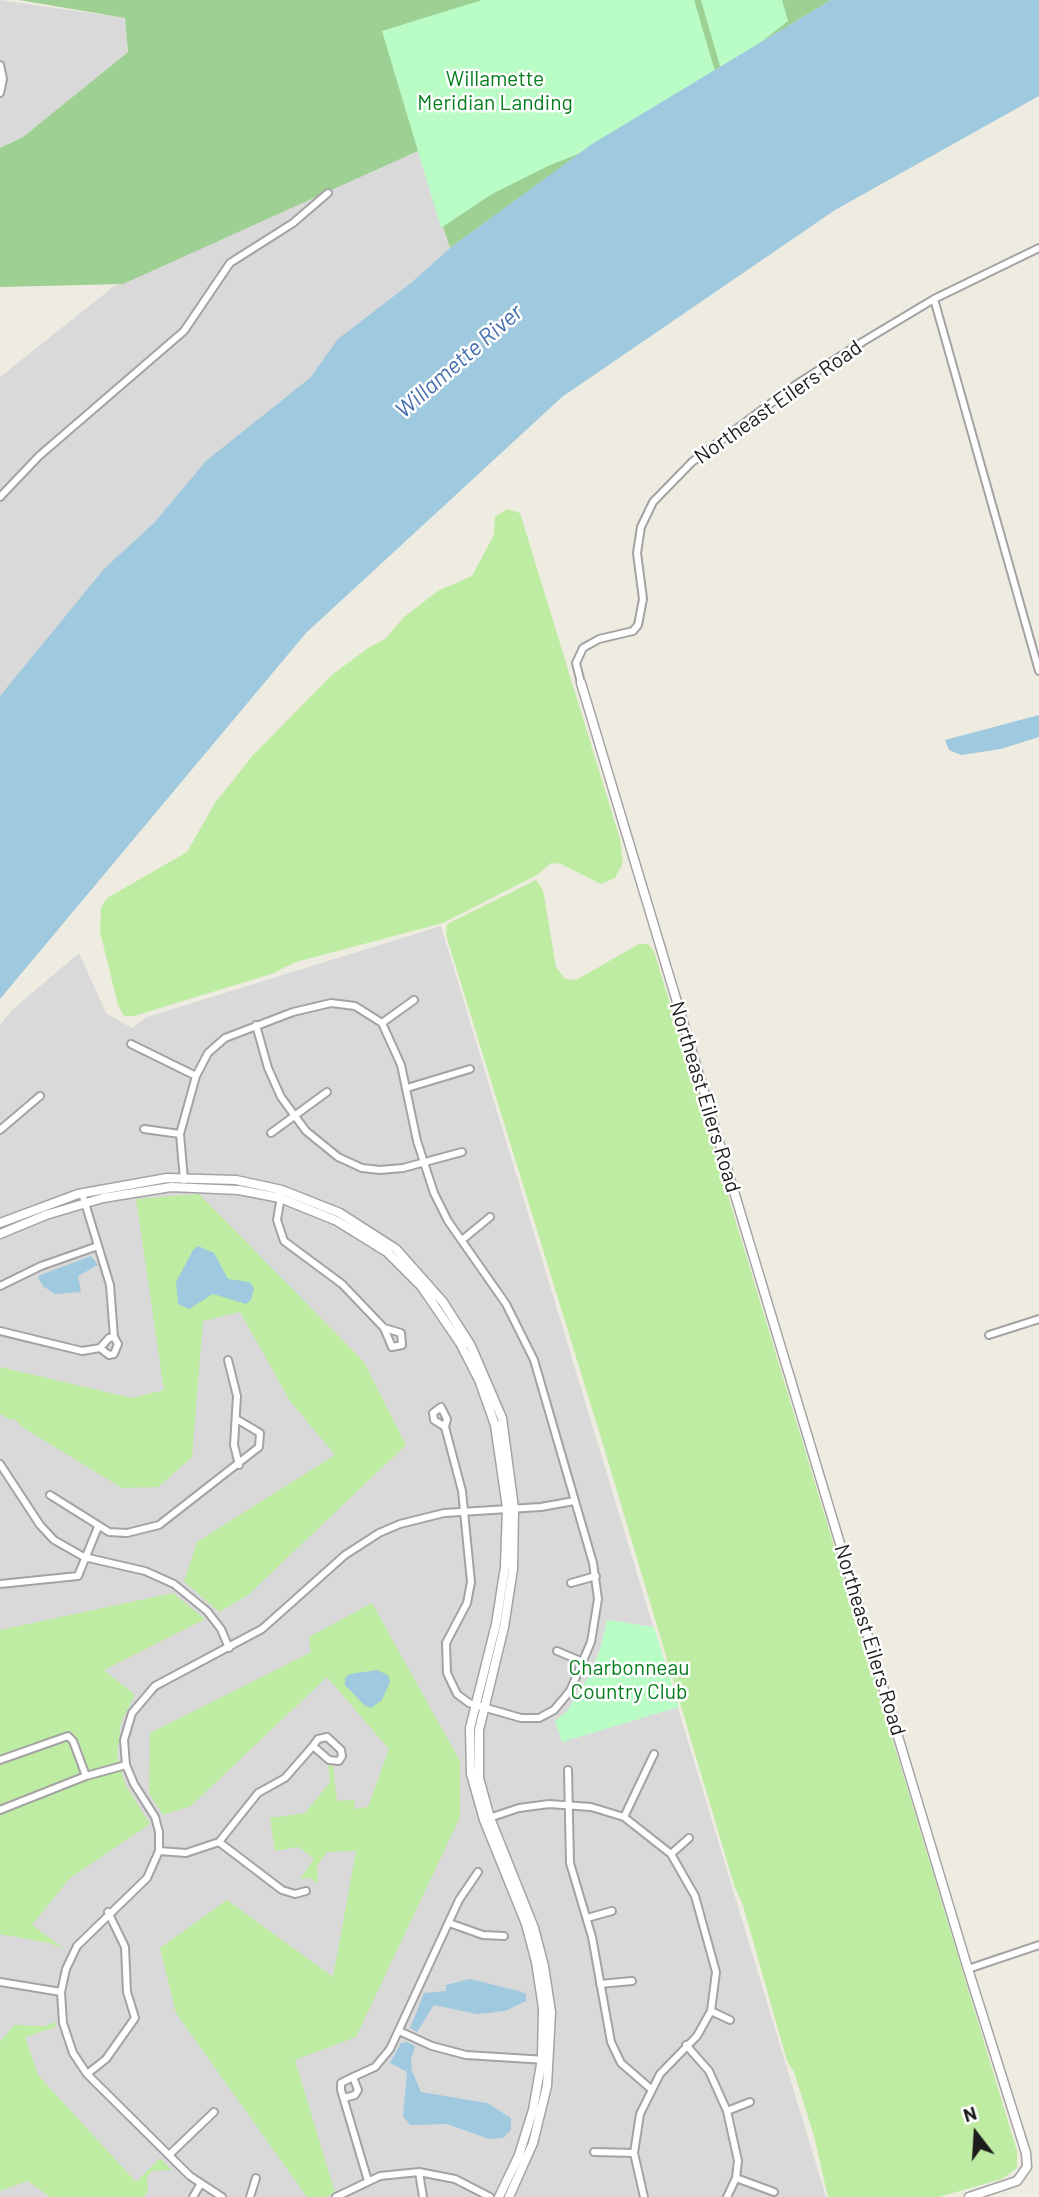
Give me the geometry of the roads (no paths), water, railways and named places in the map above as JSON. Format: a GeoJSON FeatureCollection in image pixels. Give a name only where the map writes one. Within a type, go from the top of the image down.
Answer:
{"type":"FeatureCollection","features":[{"type":"Feature","properties":{"kind":"street"},"geometry":{"type":"LineString","coordinates":[[0,65],[4,79],[0,93]]}},
{"type":"Feature","properties":{"kind":"street"},"geometry":{"type":"LineString","coordinates":[[0,497],[39,456],[184,331],[230,262],[293,223],[328,193]]}},
{"type":"Feature","properties":{"kind":"street","name":"Northeast Eilers Road"},"geometry":{"type":"LineString","coordinates":[[968,2197],[1011,2184],[1026,2172],[1026,2153],[968,1969],[576,663],[583,648],[598,639],[633,631],[638,625],[643,599],[638,539],[653,502],[715,443],[794,386],[934,299],[1039,248]]}},
{"type":"Feature","properties":{"kind":"street"},"geometry":{"type":"LineString","coordinates":[[934,299],[1039,671]]}},
{"type":"Feature","properties":{"kind":"street"},"geometry":{"type":"LineString","coordinates":[[382,1023],[414,1000]]}},
{"type":"Feature","properties":{"kind":"street"},"geometry":{"type":"LineString","coordinates":[[186,1186],[180,1134],[196,1076],[212,1049],[225,1038],[256,1025],[331,1003],[361,1009],[382,1023],[395,1048],[423,1161],[441,1207],[506,1304],[528,1345],[551,1413],[596,1576],[597,1614],[583,1662],[570,1691],[544,1716],[527,1719],[480,1707],[457,1694],[447,1673],[444,1657],[448,1636],[462,1615],[470,1589],[464,1511],[457,1468],[445,1427]]}},
{"type":"Feature","properties":{"kind":"street"},"geometry":{"type":"LineString","coordinates":[[256,1025],[271,1076],[294,1117],[327,1150],[362,1168],[391,1169],[462,1152]]}},
{"type":"Feature","properties":{"kind":"street"},"geometry":{"type":"LineString","coordinates":[[131,1044],[196,1076]]}},
{"type":"Feature","properties":{"kind":"street"},"geometry":{"type":"LineString","coordinates":[[407,1088],[470,1069]]}},
{"type":"Feature","properties":{"kind":"street"},"geometry":{"type":"LineString","coordinates":[[271,1133],[327,1092]]}},
{"type":"Feature","properties":{"kind":"street"},"geometry":{"type":"LineString","coordinates":[[0,1130],[40,1096]]}},
{"type":"Feature","properties":{"kind":"street"},"geometry":{"type":"LineString","coordinates":[[144,1129],[180,1134]]}},
{"type":"Feature","properties":{"kind":"street"},"geometry":{"type":"LineString","coordinates":[[0,1223],[82,1193],[118,1184],[184,1177],[236,1180],[281,1194],[337,1221],[387,1252],[412,1275],[444,1315],[479,1380],[493,1418],[510,1508],[501,1590],[480,1707],[469,1750],[474,1790],[533,1947],[546,2060],[533,2143],[509,2197]]}},
{"type":"Feature","properties":{"kind":"street"},"geometry":{"type":"LineString","coordinates":[[0,1234],[85,1202],[122,1194],[186,1186],[281,1194]]}},
{"type":"Feature","properties":{"kind":"street"},"geometry":{"type":"LineString","coordinates":[[0,1331],[82,1351],[100,1348],[109,1355],[114,1354],[118,1344],[114,1337],[112,1296],[82,1193]]}},
{"type":"Feature","properties":{"kind":"street"},"geometry":{"type":"LineString","coordinates":[[281,1194],[277,1228],[284,1241],[337,1279],[384,1328]]}},
{"type":"Feature","properties":{"kind":"street"},"geometry":{"type":"LineString","coordinates":[[462,1240],[490,1217]]}},
{"type":"Feature","properties":{"kind":"street"},"geometry":{"type":"LineString","coordinates":[[0,1286],[41,1266],[98,1246]]}},
{"type":"Feature","properties":{"kind":"street"},"geometry":{"type":"LineString","coordinates":[[989,1335],[1039,1319]]}},
{"type":"Feature","properties":{"kind":"street"},"geometry":{"type":"LineString","coordinates":[[100,1348],[104,1341],[114,1337]]}},
{"type":"Feature","properties":{"kind":"street"},"geometry":{"type":"LineString","coordinates":[[228,1360],[237,1396],[238,1420],[234,1445],[239,1465]]}},
{"type":"Feature","properties":{"kind":"street"},"geometry":{"type":"LineString","coordinates":[[50,1495],[98,1527],[127,1533],[159,1525],[255,1452],[262,1441],[256,1428],[238,1420]]}},
{"type":"Feature","properties":{"kind":"street"},"geometry":{"type":"LineString","coordinates":[[0,1464],[44,1531],[59,1544],[84,1557],[145,1571],[186,1592],[216,1622],[229,1648]]}},
{"type":"Feature","properties":{"kind":"street"},"geometry":{"type":"LineString","coordinates":[[222,2197],[201,2185],[87,2074],[67,2038],[61,1992],[66,1969],[77,1946],[108,1912],[147,1878],[159,1851],[159,1832],[155,1817],[134,1784],[126,1765],[124,1747],[127,1725],[142,1698],[165,1680],[229,1648],[275,1619],[345,1555],[369,1539],[422,1517],[464,1511],[552,1506],[574,1501]]}},
{"type":"Feature","properties":{"kind":"street"},"geometry":{"type":"LineString","coordinates":[[0,1583],[72,1579],[82,1572],[84,1557],[98,1527]]}},
{"type":"Feature","properties":{"kind":"street"},"geometry":{"type":"LineString","coordinates":[[571,1583],[596,1576]]}},
{"type":"Feature","properties":{"kind":"street"},"geometry":{"type":"LineString","coordinates":[[557,1651],[583,1662]]}},
{"type":"Feature","properties":{"kind":"street"},"geometry":{"type":"LineString","coordinates":[[0,1760],[68,1737],[73,1741],[86,1776]]}},
{"type":"Feature","properties":{"kind":"street"},"geometry":{"type":"LineString","coordinates":[[159,1851],[186,1853],[219,1842],[258,1793],[285,1778],[318,1739],[327,1737],[341,1750],[342,1756],[339,1761],[329,1760],[313,1746]]}},
{"type":"Feature","properties":{"kind":"street"},"geometry":{"type":"LineString","coordinates":[[624,1817],[654,1754]]}},
{"type":"Feature","properties":{"kind":"street"},"geometry":{"type":"LineString","coordinates":[[0,1810],[86,1776],[126,1765]]}},
{"type":"Feature","properties":{"kind":"street"},"geometry":{"type":"LineString","coordinates":[[568,1770],[570,1863],[587,1918],[613,2050],[626,2068],[651,2089]]}},
{"type":"Feature","properties":{"kind":"street"},"geometry":{"type":"LineString","coordinates":[[487,1819],[519,1808],[568,1804],[624,1817],[671,1854],[695,1896],[716,1972],[711,2011],[700,2031],[651,2089],[636,2128],[634,2153],[644,2197]]}},
{"type":"Feature","properties":{"kind":"street"},"geometry":{"type":"LineString","coordinates":[[671,1854],[690,1838]]}},
{"type":"Feature","properties":{"kind":"street"},"geometry":{"type":"LineString","coordinates":[[219,1842],[282,1891],[295,1894],[306,1891]]}},
{"type":"Feature","properties":{"kind":"street"},"geometry":{"type":"LineString","coordinates":[[368,2181],[341,2083],[379,2064],[399,2031],[469,1882],[478,1872]]}},
{"type":"Feature","properties":{"kind":"street"},"geometry":{"type":"LineString","coordinates":[[587,1918],[612,1911]]}},
{"type":"Feature","properties":{"kind":"street"},"geometry":{"type":"LineString","coordinates":[[87,2074],[106,2059],[135,2018],[127,1992],[125,1947],[108,1912]]}},
{"type":"Feature","properties":{"kind":"street"},"geometry":{"type":"LineString","coordinates":[[449,1923],[483,1936],[505,1936]]}},
{"type":"Feature","properties":{"kind":"street"},"geometry":{"type":"LineString","coordinates":[[968,1969],[1039,1945]]}},
{"type":"Feature","properties":{"kind":"street"},"geometry":{"type":"LineString","coordinates":[[600,1984],[632,1981]]}},
{"type":"Feature","properties":{"kind":"street"},"geometry":{"type":"LineString","coordinates":[[0,1982],[61,1992]]}},
{"type":"Feature","properties":{"kind":"street"},"geometry":{"type":"LineString","coordinates":[[711,2011],[730,2020]]}},
{"type":"Feature","properties":{"kind":"street"},"geometry":{"type":"LineString","coordinates":[[399,2031],[432,2046],[466,2055],[546,2060]]}},
{"type":"Feature","properties":{"kind":"street"},"geometry":{"type":"LineString","coordinates":[[686,2045],[709,2071],[727,2111],[737,2153],[737,2178],[727,2197]]}},
{"type":"Feature","properties":{"kind":"street"},"geometry":{"type":"LineString","coordinates":[[499,2197],[524,2138],[546,2060]]}},
{"type":"Feature","properties":{"kind":"street"},"geometry":{"type":"LineString","coordinates":[[344,2098],[355,2095],[358,2090],[353,2077]]}},
{"type":"Feature","properties":{"kind":"street"},"geometry":{"type":"LineString","coordinates":[[727,2111],[750,2102]]}},
{"type":"Feature","properties":{"kind":"street"},"geometry":{"type":"LineString","coordinates":[[169,2155],[214,2112]]}},
{"type":"Feature","properties":{"kind":"street"},"geometry":{"type":"LineString","coordinates":[[594,2152],[634,2153]]}},
{"type":"Feature","properties":{"kind":"street"},"geometry":{"type":"LineString","coordinates":[[419,2172],[423,2197]]}},
{"type":"Feature","properties":{"kind":"street"},"geometry":{"type":"LineString","coordinates":[[336,2197],[368,2181],[396,2173],[419,2172],[455,2179],[490,2197]]}},
{"type":"Feature","properties":{"kind":"street"},"geometry":{"type":"LineString","coordinates":[[250,2197],[256,2178]]}},
{"type":"Feature","properties":{"kind":"street"},"geometry":{"type":"LineString","coordinates":[[737,2178],[774,2192]]}},
{"type":"Feature","properties":{"kind":"street"},"geometry":{"type":"LineString","coordinates":[[193,2197],[201,2185]]}},
{"type":"Feature","properties":{"kind":"water","name":"Willamette River"},"geometry":{"type":"Polygon","coordinates":[[[831,0],[1039,0],[1039,96],[835,210],[562,397],[306,633],[0,999],[0,696],[104,569],[154,523],[206,461],[310,378],[338,339],[411,283],[450,248],[592,144],[831,0]]]}},
{"type":"Feature","properties":{"kind":"water"},"geometry":{"type":"Polygon","coordinates":[[[1039,715],[1039,737],[1001,749],[961,755],[949,750],[945,740],[1039,715]]]}},
{"type":"Feature","properties":{"kind":"water"},"geometry":{"type":"Polygon","coordinates":[[[198,1246],[214,1253],[228,1279],[250,1282],[254,1289],[251,1300],[246,1304],[213,1294],[189,1309],[178,1304],[176,1282],[193,1250],[198,1246]]]}},
{"type":"Feature","properties":{"kind":"water"},"geometry":{"type":"Polygon","coordinates":[[[91,1256],[98,1265],[78,1276],[81,1292],[55,1294],[43,1286],[39,1279],[38,1276],[91,1256]]]}},
{"type":"Feature","properties":{"kind":"water"},"geometry":{"type":"Polygon","coordinates":[[[377,1670],[388,1675],[390,1682],[382,1700],[371,1708],[365,1706],[345,1685],[345,1678],[350,1674],[377,1670]]]}},
{"type":"Feature","properties":{"kind":"water"},"geometry":{"type":"Polygon","coordinates":[[[470,1979],[522,1992],[526,1994],[526,2001],[505,2011],[477,2014],[434,2005],[417,2032],[410,2028],[424,1993],[446,1991],[446,1985],[470,1979]]]}},
{"type":"Feature","properties":{"kind":"water"},"geometry":{"type":"Polygon","coordinates":[[[407,2042],[415,2046],[411,2059],[412,2071],[421,2092],[487,2103],[511,2118],[511,2130],[503,2138],[489,2139],[447,2124],[410,2125],[403,2116],[407,2072],[390,2063],[401,2043],[407,2042]]]}},
{"type":"Feature","properties":{"kind":"park label","name":"Willamette Meridian Landing"},"geometry":{"type":"Point","coordinates":[495,91]}},
{"type":"Feature","properties":{"kind":"park label","name":"Charbonneau Country Club"},"geometry":{"type":"Point","coordinates":[629,1680]}}]}
